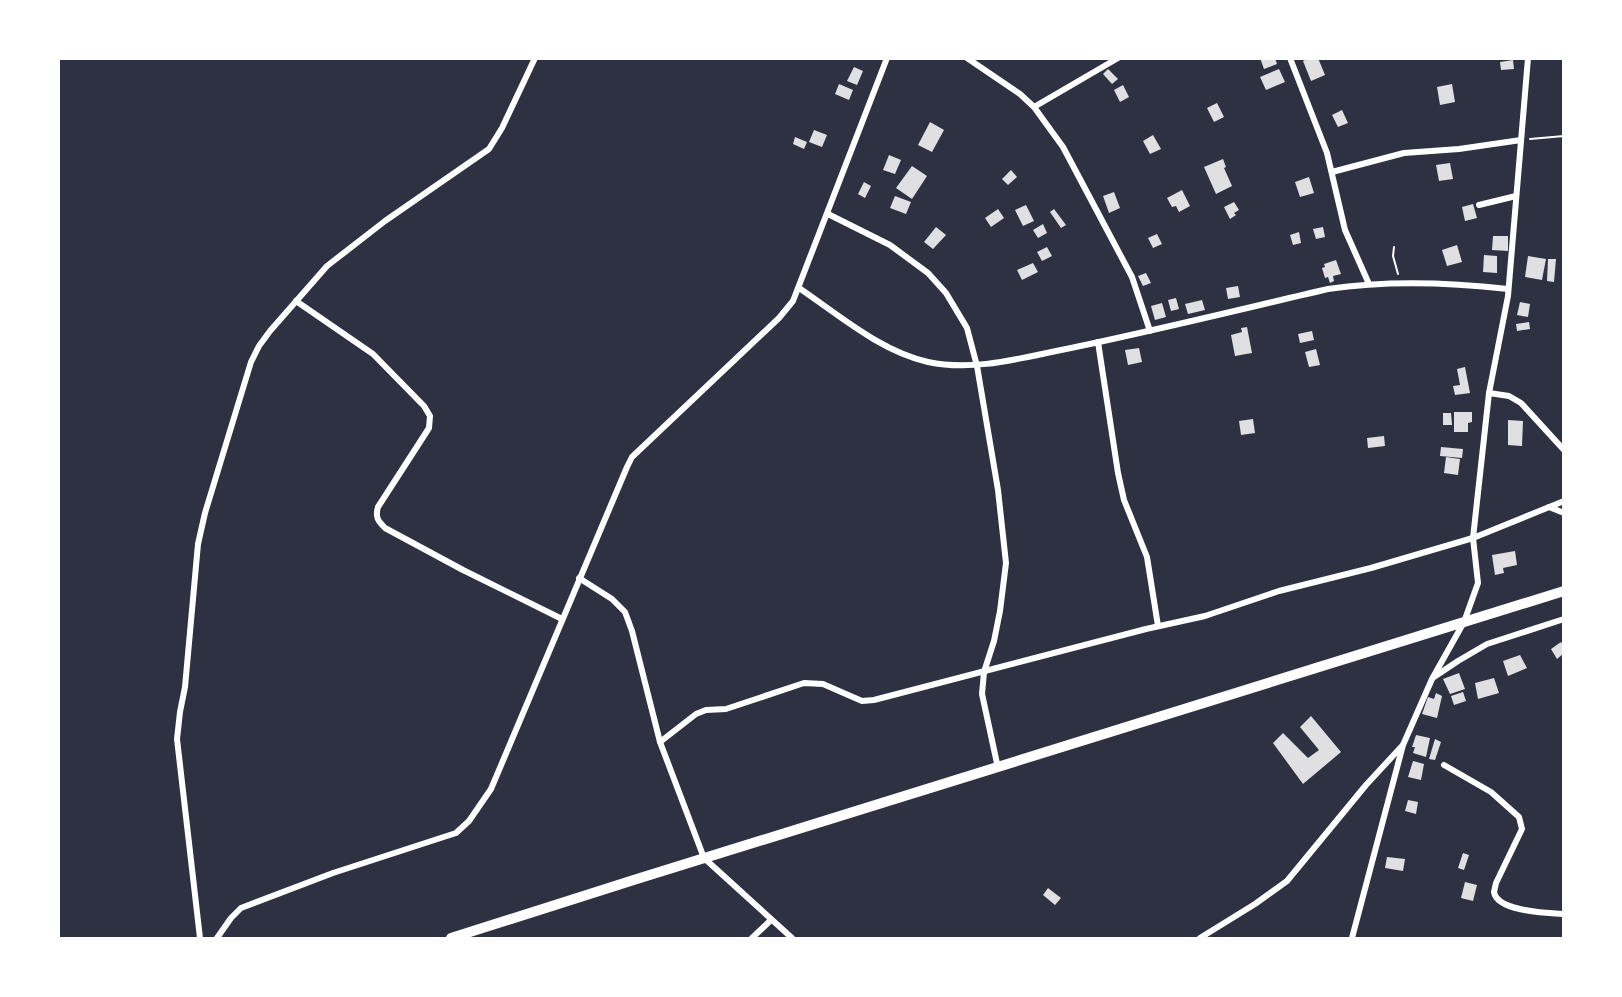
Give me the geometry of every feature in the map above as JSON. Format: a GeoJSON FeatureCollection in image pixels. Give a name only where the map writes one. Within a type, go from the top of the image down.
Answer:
{"type":"FeatureCollection","features":[{"type":"Feature","properties":{"kind":"highway"},"geometry":{"type":"LineString","coordinates":[[451,939],[1563,591]]}},
{"type":"Feature","properties":{"kind":"street"},"geometry":{"type":"LineString","coordinates":[[200,939],[177,739],[185,687],[198,544],[251,362],[259,346],[327,266],[385,221],[489,149],[502,128],[535,58]]}},
{"type":"Feature","properties":{"kind":"street"},"geometry":{"type":"LineString","coordinates":[[217,939],[241,908],[333,873],[456,833],[469,821],[490,789],[632,457],[779,318],[793,301],[887,58]]}},
{"type":"Feature","properties":{"kind":"street"},"geometry":{"type":"LineString","coordinates":[[967,58],[1020,94],[1034,107],[1063,147],[1132,277],[1150,331]]}},
{"type":"Feature","properties":{"kind":"street"},"geometry":{"type":"LineString","coordinates":[[1034,107],[1118,58]]}},
{"type":"Feature","properties":{"kind":"street"},"geometry":{"type":"LineString","coordinates":[[1290,58],[1318,127],[1346,230],[1369,284]]}},
{"type":"Feature","properties":{"kind":"street"},"geometry":{"type":"LineString","coordinates":[[1352,939],[1403,745],[1432,679],[1464,622],[1478,583],[1473,538],[1489,393],[1508,289],[1528,58]]}},
{"type":"Feature","properties":{"kind":"street"},"geometry":{"type":"LineString","coordinates":[[1332,172],[1404,153],[1459,149],[1521,140]]}},
{"type":"Feature","properties":{"kind":"street"},"geometry":{"type":"LineString","coordinates":[[1479,206],[1516,196]]}},
{"type":"Feature","properties":{"kind":"street"},"geometry":{"type":"LineString","coordinates":[[828,214],[890,245],[928,273],[946,293],[967,328],[977,366],[998,490],[1006,563],[1000,611],[994,641],[984,672],[982,694],[998,768]]}},
{"type":"Feature","properties":{"kind":"street"},"geometry":{"type":"LineString","coordinates":[[799,288],[885,346],[929,362],[977,366],[1150,331],[1328,289],[1369,284],[1430,282],[1508,289]]}},
{"type":"Feature","properties":{"kind":"street"},"geometry":{"type":"LineString","coordinates":[[296,301],[373,354],[424,406],[429,416],[429,428],[378,507],[376,515],[379,522],[385,528],[463,570],[562,619]]}},
{"type":"Feature","properties":{"kind":"street"},"geometry":{"type":"LineString","coordinates":[[1098,342],[1118,473],[1125,500],[1147,557],[1158,626]]}},
{"type":"Feature","properties":{"kind":"street"},"geometry":{"type":"LineString","coordinates":[[1489,393],[1509,396],[1521,403],[1563,450]]}},
{"type":"Feature","properties":{"kind":"street"},"geometry":{"type":"LineString","coordinates":[[660,742],[696,714],[706,710],[726,709],[804,683],[823,684],[862,701],[984,672],[1204,616],[1279,591],[1371,568],[1473,538],[1563,501]]}},
{"type":"Feature","properties":{"kind":"street"},"geometry":{"type":"LineString","coordinates":[[1549,507],[1563,513]]}},
{"type":"Feature","properties":{"kind":"street"},"geometry":{"type":"LineString","coordinates":[[579,578],[612,599],[624,612],[632,631],[660,742],[704,858],[792,939]]}},
{"type":"Feature","properties":{"kind":"street"},"geometry":{"type":"LineString","coordinates":[[1432,679],[1487,644],[1563,619]]}},
{"type":"Feature","properties":{"kind":"street"},"geometry":{"type":"LineString","coordinates":[[1200,939],[1287,881],[1366,784],[1403,745]]}},
{"type":"Feature","properties":{"kind":"street"},"geometry":{"type":"LineString","coordinates":[[1444,765],[1491,792],[1519,817],[1522,829],[1496,883],[1494,892],[1497,899],[1516,908],[1547,914],[1563,914]]}},
{"type":"Feature","properties":{"kind":"street"},"geometry":{"type":"LineString","coordinates":[[752,939],[771,920]]}},
{"type":"Feature","properties":{"kind":"path"},"geometry":{"type":"LineString","coordinates":[[1521,140],[1563,136]]}},
{"type":"Feature","properties":{"kind":"path"},"geometry":{"type":"LineString","coordinates":[[1394,247],[1400,283]]}},
{"type":"Feature","properties":{"kind":"building"},"geometry":{"type":"Polygon","coordinates":[[[1260,58],[1275,58],[1277,64],[1264,69],[1260,58]]]}},
{"type":"Feature","properties":{"kind":"building"},"geometry":{"type":"Polygon","coordinates":[[[1318,58],[1325,75],[1311,81],[1303,61],[1318,58]]]}},
{"type":"Feature","properties":{"kind":"building"},"geometry":{"type":"Polygon","coordinates":[[[1513,60],[1514,69],[1501,70],[1500,62],[1513,60]]]}},
{"type":"Feature","properties":{"kind":"building"},"geometry":{"type":"Polygon","coordinates":[[[854,67],[863,71],[857,85],[847,81],[854,67]]]}},
{"type":"Feature","properties":{"kind":"building"},"geometry":{"type":"Polygon","coordinates":[[[1108,69],[1118,79],[1112,84],[1103,74],[1108,69]]]}},
{"type":"Feature","properties":{"kind":"building"},"geometry":{"type":"Polygon","coordinates":[[[1279,69],[1285,82],[1266,90],[1260,77],[1279,69]]]}},
{"type":"Feature","properties":{"kind":"building"},"geometry":{"type":"Polygon","coordinates":[[[839,84],[853,90],[849,100],[835,94],[839,84]]]}},
{"type":"Feature","properties":{"kind":"building"},"geometry":{"type":"Polygon","coordinates":[[[1452,84],[1455,102],[1440,105],[1437,87],[1452,84]]]}},
{"type":"Feature","properties":{"kind":"building"},"geometry":{"type":"Polygon","coordinates":[[[1123,85],[1129,97],[1120,102],[1114,90],[1123,85]]]}},
{"type":"Feature","properties":{"kind":"building"},"geometry":{"type":"Polygon","coordinates":[[[1217,103],[1224,117],[1214,122],[1207,108],[1217,103]]]}},
{"type":"Feature","properties":{"kind":"building"},"geometry":{"type":"Polygon","coordinates":[[[1342,110],[1348,123],[1338,127],[1332,115],[1342,110]]]}},
{"type":"Feature","properties":{"kind":"building"},"geometry":{"type":"Polygon","coordinates":[[[930,122],[944,130],[932,152],[918,145],[930,122]]]}},
{"type":"Feature","properties":{"kind":"building"},"geometry":{"type":"Polygon","coordinates":[[[814,130],[827,135],[822,147],[809,142],[814,130]]]}},
{"type":"Feature","properties":{"kind":"building"},"geometry":{"type":"Polygon","coordinates":[[[1153,135],[1161,149],[1150,154],[1143,141],[1153,135]]]}},
{"type":"Feature","properties":{"kind":"building"},"geometry":{"type":"Polygon","coordinates":[[[795,137],[807,142],[804,149],[793,144],[795,137]]]}},
{"type":"Feature","properties":{"kind":"building"},"geometry":{"type":"Polygon","coordinates":[[[889,155],[901,160],[895,174],[883,170],[889,155]]]}},
{"type":"Feature","properties":{"kind":"building"},"geometry":{"type":"Polygon","coordinates":[[[1223,159],[1226,167],[1224,168],[1232,186],[1216,194],[1204,167],[1223,159]]]}},
{"type":"Feature","properties":{"kind":"building"},"geometry":{"type":"Polygon","coordinates":[[[1450,163],[1453,179],[1439,181],[1436,165],[1450,163]]]}},
{"type":"Feature","properties":{"kind":"building"},"geometry":{"type":"Polygon","coordinates":[[[912,166],[927,176],[912,199],[896,188],[912,166]]]}},
{"type":"Feature","properties":{"kind":"building"},"geometry":{"type":"Polygon","coordinates":[[[1011,170],[1017,177],[1008,185],[1002,179],[1011,170]]]}},
{"type":"Feature","properties":{"kind":"building"},"geometry":{"type":"Polygon","coordinates":[[[1309,177],[1314,193],[1300,197],[1295,182],[1309,177]]]}},
{"type":"Feature","properties":{"kind":"building"},"geometry":{"type":"Polygon","coordinates":[[[864,182],[871,186],[865,198],[858,194],[864,182]]]}},
{"type":"Feature","properties":{"kind":"building"},"geometry":{"type":"Polygon","coordinates":[[[1182,190],[1190,206],[1179,212],[1176,206],[1172,207],[1167,198],[1182,190]]]}},
{"type":"Feature","properties":{"kind":"building"},"geometry":{"type":"Polygon","coordinates":[[[1114,192],[1120,208],[1109,213],[1103,196],[1114,192]]]}},
{"type":"Feature","properties":{"kind":"building"},"geometry":{"type":"Polygon","coordinates":[[[895,196],[911,202],[906,214],[890,208],[895,196]]]}},
{"type":"Feature","properties":{"kind":"building"},"geometry":{"type":"Polygon","coordinates":[[[1234,202],[1239,210],[1230,219],[1224,207],[1234,202]]]}},
{"type":"Feature","properties":{"kind":"building"},"geometry":{"type":"Polygon","coordinates":[[[1473,204],[1477,218],[1465,221],[1462,207],[1473,204]]]}},
{"type":"Feature","properties":{"kind":"building"},"geometry":{"type":"Polygon","coordinates":[[[1026,205],[1034,221],[1023,226],[1015,210],[1026,205]]]}},
{"type":"Feature","properties":{"kind":"building"},"geometry":{"type":"Polygon","coordinates":[[[998,209],[1004,218],[991,227],[985,218],[998,209]]]}},
{"type":"Feature","properties":{"kind":"building"},"geometry":{"type":"Polygon","coordinates":[[[1054,209],[1066,225],[1061,228],[1050,212],[1054,209]]]}},
{"type":"Feature","properties":{"kind":"building"},"geometry":{"type":"Polygon","coordinates":[[[1043,224],[1047,233],[1038,238],[1033,230],[1043,224]]]}},
{"type":"Feature","properties":{"kind":"building"},"geometry":{"type":"Polygon","coordinates":[[[936,227],[946,235],[933,249],[924,242],[936,227]]]}},
{"type":"Feature","properties":{"kind":"building"},"geometry":{"type":"Polygon","coordinates":[[[1323,227],[1325,237],[1316,239],[1313,229],[1323,227]]]}},
{"type":"Feature","properties":{"kind":"building"},"geometry":{"type":"Polygon","coordinates":[[[1299,232],[1301,243],[1293,245],[1290,235],[1299,232]]]}},
{"type":"Feature","properties":{"kind":"building"},"geometry":{"type":"Polygon","coordinates":[[[1157,234],[1162,244],[1153,248],[1148,238],[1157,234]]]}},
{"type":"Feature","properties":{"kind":"building"},"geometry":{"type":"Polygon","coordinates":[[[1493,236],[1508,236],[1508,251],[1492,250],[1493,236]]]}},
{"type":"Feature","properties":{"kind":"building"},"geometry":{"type":"Polygon","coordinates":[[[1457,245],[1462,262],[1447,266],[1442,250],[1457,245]]]}},
{"type":"Feature","properties":{"kind":"building"},"geometry":{"type":"Polygon","coordinates":[[[1047,247],[1052,256],[1042,261],[1037,252],[1047,247]]]}},
{"type":"Feature","properties":{"kind":"building"},"geometry":{"type":"Polygon","coordinates":[[[1484,255],[1497,256],[1497,273],[1483,272],[1484,255]]]}},
{"type":"Feature","properties":{"kind":"building"},"geometry":{"type":"Polygon","coordinates":[[[1528,256],[1546,259],[1542,280],[1525,277],[1528,256]]]}},
{"type":"Feature","properties":{"kind":"building"},"geometry":{"type":"Polygon","coordinates":[[[1548,259],[1556,259],[1554,282],[1547,281],[1548,259]]]}},
{"type":"Feature","properties":{"kind":"building"},"geometry":{"type":"Polygon","coordinates":[[[1336,260],[1341,274],[1333,276],[1334,281],[1330,283],[1328,277],[1325,278],[1322,268],[1325,267],[1324,264],[1336,260]]]}},
{"type":"Feature","properties":{"kind":"building"},"geometry":{"type":"Polygon","coordinates":[[[1033,263],[1038,272],[1022,280],[1017,270],[1033,263]]]}},
{"type":"Feature","properties":{"kind":"building"},"geometry":{"type":"Polygon","coordinates":[[[1146,273],[1151,283],[1143,286],[1138,276],[1146,273]]]}},
{"type":"Feature","properties":{"kind":"building"},"geometry":{"type":"Polygon","coordinates":[[[1238,286],[1240,297],[1228,299],[1226,288],[1238,286]]]}},
{"type":"Feature","properties":{"kind":"building"},"geometry":{"type":"Polygon","coordinates":[[[1176,298],[1179,309],[1171,311],[1168,300],[1176,298]]]}},
{"type":"Feature","properties":{"kind":"building"},"geometry":{"type":"Polygon","coordinates":[[[1202,300],[1205,310],[1188,314],[1185,304],[1202,300]]]}},
{"type":"Feature","properties":{"kind":"building"},"geometry":{"type":"Polygon","coordinates":[[[1520,302],[1530,304],[1528,317],[1517,315],[1520,302]]]}},
{"type":"Feature","properties":{"kind":"building"},"geometry":{"type":"Polygon","coordinates":[[[1162,303],[1166,317],[1155,320],[1151,306],[1162,303]]]}},
{"type":"Feature","properties":{"kind":"building"},"geometry":{"type":"Polygon","coordinates":[[[1529,322],[1530,329],[1517,331],[1516,324],[1529,322]]]}},
{"type":"Feature","properties":{"kind":"building"},"geometry":{"type":"Polygon","coordinates":[[[1247,327],[1252,353],[1235,356],[1231,335],[1242,332],[1241,328],[1247,327]]]}},
{"type":"Feature","properties":{"kind":"building"},"geometry":{"type":"Polygon","coordinates":[[[1312,331],[1314,340],[1300,343],[1298,334],[1312,331]]]}},
{"type":"Feature","properties":{"kind":"building"},"geometry":{"type":"Polygon","coordinates":[[[1139,348],[1142,362],[1128,365],[1125,350],[1139,348]]]}},
{"type":"Feature","properties":{"kind":"building"},"geometry":{"type":"Polygon","coordinates":[[[1316,349],[1320,365],[1309,367],[1305,352],[1316,349]]]}},
{"type":"Feature","properties":{"kind":"building"},"geometry":{"type":"Polygon","coordinates":[[[1465,367],[1470,393],[1455,395],[1453,386],[1460,385],[1457,369],[1465,367]]]}},
{"type":"Feature","properties":{"kind":"building"},"geometry":{"type":"Polygon","coordinates":[[[1454,412],[1472,412],[1472,422],[1468,423],[1468,432],[1454,432],[1454,412]]]}},
{"type":"Feature","properties":{"kind":"building"},"geometry":{"type":"Polygon","coordinates":[[[1443,413],[1451,413],[1452,425],[1443,425],[1443,413]]]}},
{"type":"Feature","properties":{"kind":"building"},"geometry":{"type":"Polygon","coordinates":[[[1253,419],[1255,433],[1241,435],[1239,421],[1253,419]]]}},
{"type":"Feature","properties":{"kind":"building"},"geometry":{"type":"Polygon","coordinates":[[[1508,420],[1523,421],[1522,446],[1508,445],[1508,420]]]}},
{"type":"Feature","properties":{"kind":"building"},"geometry":{"type":"Polygon","coordinates":[[[1384,436],[1385,446],[1368,448],[1367,438],[1384,436]]]}},
{"type":"Feature","properties":{"kind":"building"},"geometry":{"type":"Polygon","coordinates":[[[1441,447],[1463,449],[1462,458],[1440,456],[1441,447]]]}},
{"type":"Feature","properties":{"kind":"building"},"geometry":{"type":"Polygon","coordinates":[[[1446,457],[1460,459],[1458,475],[1444,473],[1446,457]]]}},
{"type":"Feature","properties":{"kind":"building"},"geometry":{"type":"Polygon","coordinates":[[[1515,551],[1517,565],[1503,568],[1504,573],[1495,575],[1492,555],[1515,551]]]}},
{"type":"Feature","properties":{"kind":"building"},"geometry":{"type":"Polygon","coordinates":[[[1561,642],[1563,654],[1557,659],[1551,649],[1561,642]]]}},
{"type":"Feature","properties":{"kind":"building"},"geometry":{"type":"Polygon","coordinates":[[[1520,655],[1527,668],[1508,676],[1503,661],[1520,655]]]}},
{"type":"Feature","properties":{"kind":"building"},"geometry":{"type":"Polygon","coordinates":[[[1459,673],[1465,689],[1450,694],[1443,679],[1459,673]]]}},
{"type":"Feature","properties":{"kind":"building"},"geometry":{"type":"Polygon","coordinates":[[[1494,678],[1499,693],[1478,699],[1475,683],[1494,678]]]}},
{"type":"Feature","properties":{"kind":"building"},"geometry":{"type":"Polygon","coordinates":[[[1463,692],[1466,701],[1454,705],[1451,696],[1463,692]]]}},
{"type":"Feature","properties":{"kind":"building"},"geometry":{"type":"Polygon","coordinates":[[[1436,693],[1442,696],[1437,718],[1422,714],[1428,697],[1434,699],[1436,693]]]}},
{"type":"Feature","properties":{"kind":"building"},"geometry":{"type":"Polygon","coordinates":[[[1311,716],[1341,752],[1303,784],[1273,743],[1283,733],[1308,758],[1319,750],[1300,727],[1311,716]]]}},
{"type":"Feature","properties":{"kind":"building"},"geometry":{"type":"Polygon","coordinates":[[[1416,735],[1430,738],[1426,757],[1413,753],[1415,747],[1412,747],[1416,735]]]}},
{"type":"Feature","properties":{"kind":"building"},"geometry":{"type":"Polygon","coordinates":[[[1435,739],[1441,742],[1435,760],[1429,759],[1435,739]]]}},
{"type":"Feature","properties":{"kind":"building"},"geometry":{"type":"Polygon","coordinates":[[[1413,761],[1424,764],[1421,780],[1408,777],[1413,761]]]}},
{"type":"Feature","properties":{"kind":"building"},"geometry":{"type":"Polygon","coordinates":[[[1408,800],[1418,802],[1416,814],[1405,811],[1408,800]]]}},
{"type":"Feature","properties":{"kind":"building"},"geometry":{"type":"Polygon","coordinates":[[[1463,853],[1469,855],[1464,870],[1458,868],[1463,853]]]}},
{"type":"Feature","properties":{"kind":"building"},"geometry":{"type":"Polygon","coordinates":[[[1387,857],[1405,859],[1403,871],[1385,868],[1387,857]]]}},
{"type":"Feature","properties":{"kind":"building"},"geometry":{"type":"Polygon","coordinates":[[[1465,882],[1477,885],[1473,901],[1461,898],[1465,882]]]}},
{"type":"Feature","properties":{"kind":"building"},"geometry":{"type":"Polygon","coordinates":[[[1048,888],[1061,898],[1055,905],[1043,895],[1048,888]]]}}]}
